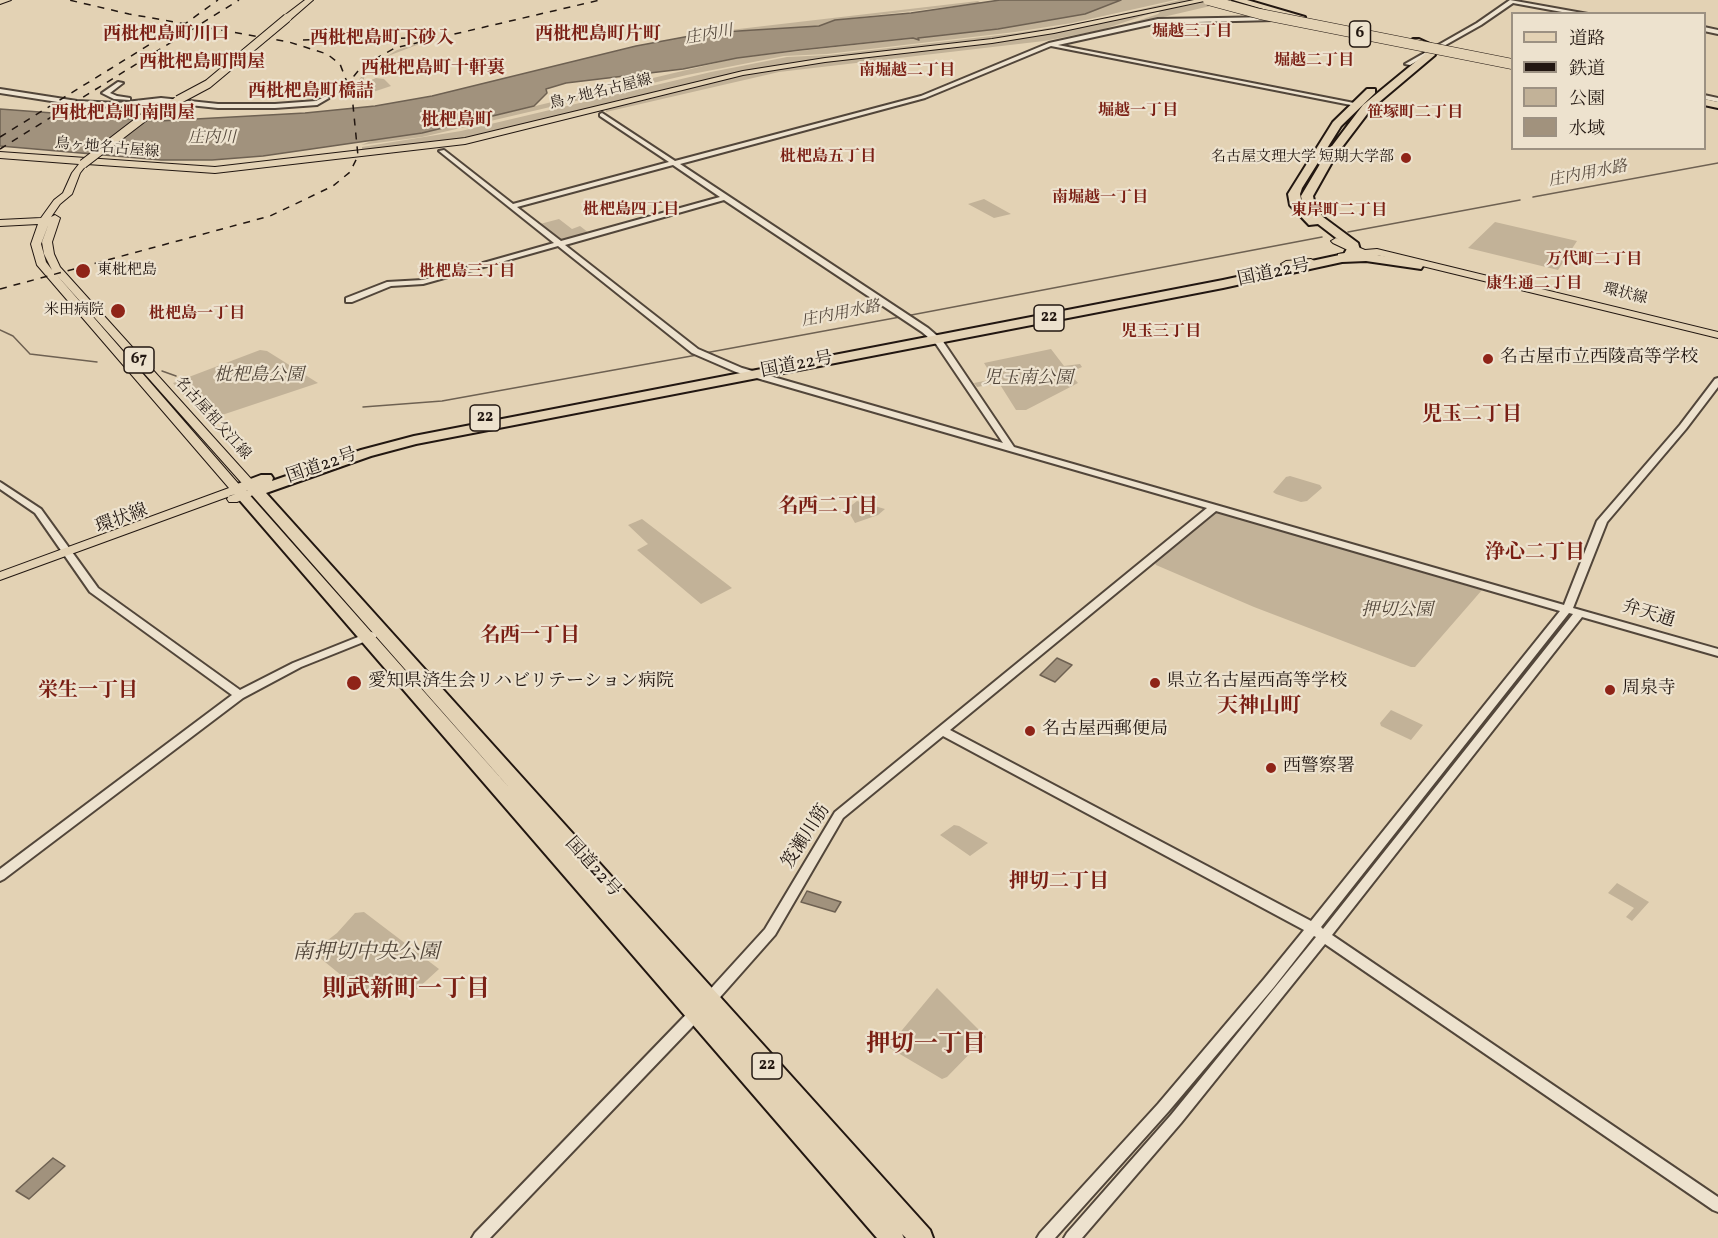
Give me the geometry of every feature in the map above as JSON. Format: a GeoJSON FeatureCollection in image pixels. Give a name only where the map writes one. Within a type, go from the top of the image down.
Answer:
{"type":"FeatureCollection","features":[{"type":"Feature","properties":{"kind":"highway","name":"6"},"geometry":{"type":"LineString","coordinates":[[1206,0],[1260,14],[1511,62]]}},
{"type":"Feature","properties":{"kind":"highway","name":"6"},"geometry":{"type":"LineString","coordinates":[[1218,0],[1406,40]]}},
{"type":"Feature","properties":{"kind":"highway"},"geometry":{"type":"LineString","coordinates":[[1227,0],[1282,18],[1406,40],[1438,49]]}},
{"type":"Feature","properties":{"kind":"highway"},"geometry":{"type":"LineString","coordinates":[[1237,0],[1291,16],[1511,62]]}},
{"type":"Feature","properties":{"kind":"highway"},"geometry":{"type":"LineString","coordinates":[[1353,254],[1354,246],[1304,216],[1296,205],[1294,194],[1337,124],[1354,105],[1419,53],[1406,40]]}},
{"type":"Feature","properties":{"kind":"highway"},"geometry":{"type":"LineString","coordinates":[[1341,240],[1319,219],[1309,206],[1307,196],[1331,154],[1367,108],[1438,49]]}},
{"type":"Feature","properties":{"kind":"highway","name":"国道22号"},"geometry":{"type":"LineString","coordinates":[[246,490],[414,440],[754,375],[1338,253],[1341,250],[1341,240]]}},
{"type":"Feature","properties":{"kind":"highway","name":"国道22号"},"geometry":{"type":"LineString","coordinates":[[246,490],[320,458],[386,438],[740,370],[932,336],[1353,254]]}},
{"type":"Feature","properties":{"kind":"highway","name":"22"},"geometry":{"type":"LineString","coordinates":[[1353,254],[1417,266]]}},
{"type":"Feature","properties":{"kind":"highway","name":"国道22号"},"geometry":{"type":"LineString","coordinates":[[246,490],[702,1007],[892,1238]]}},
{"type":"Feature","properties":{"kind":"highway","name":"国道22号"},"geometry":{"type":"LineString","coordinates":[[702,1007],[921,1238]]}},
{"type":"Feature","properties":{"kind":"main road"},"geometry":{"type":"LineString","coordinates":[[0,2],[7,0]]}},
{"type":"Feature","properties":{"kind":"main road","name":"名古屋祖父江線"},"geometry":{"type":"LineString","coordinates":[[246,490],[56,268],[49,254],[47,242],[49,220],[68,202],[67,194],[76,173],[83,164],[152,111],[208,84],[309,0]]}},
{"type":"Feature","properties":{"kind":"main road"},"geometry":{"type":"LineString","coordinates":[[1149,12],[1187,0]]}},
{"type":"Feature","properties":{"kind":"main road","name":"鳥ヶ地名古屋線"},"geometry":{"type":"LineString","coordinates":[[0,155],[215,170],[465,141],[744,73],[825,60],[992,41],[1075,28],[1206,0]]}},
{"type":"Feature","properties":{"kind":"main road"},"geometry":{"type":"LineString","coordinates":[[37,157],[65,162],[65,166]]}},
{"type":"Feature","properties":{"kind":"main road"},"geometry":{"type":"LineString","coordinates":[[0,223],[49,220]]}},
{"type":"Feature","properties":{"kind":"main road"},"geometry":{"type":"LineString","coordinates":[[1341,240],[1384,254]]}},
{"type":"Feature","properties":{"kind":"main road"},"geometry":{"type":"LineString","coordinates":[[1286,264],[1353,254],[1384,254]]}},
{"type":"Feature","properties":{"kind":"main road","name":"環状線"},"geometry":{"type":"LineString","coordinates":[[1353,254],[1417,266],[1718,341]]}},
{"type":"Feature","properties":{"kind":"main road","name":"環状線"},"geometry":{"type":"LineString","coordinates":[[1384,254],[1718,335]]}},
{"type":"Feature","properties":{"kind":"main road","name":"環状線"},"geometry":{"type":"LineString","coordinates":[[0,576],[70,554],[246,490]]}},
{"type":"Feature","properties":{"kind":"main road","name":"環状線"},"geometry":{"type":"LineString","coordinates":[[0,584],[70,554]]}},
{"type":"Feature","properties":{"kind":"street"},"geometry":{"type":"LineString","coordinates":[[1408,64],[1438,49],[1512,1],[1574,12]]}},
{"type":"Feature","properties":{"kind":"street"},"geometry":{"type":"LineString","coordinates":[[512,206],[923,96],[1049,45],[1158,21],[1282,18]]}},
{"type":"Feature","properties":{"kind":"street"},"geometry":{"type":"LineString","coordinates":[[1049,45],[1354,105]]}},
{"type":"Feature","properties":{"kind":"street"},"geometry":{"type":"LineString","coordinates":[[1438,49],[1511,62]]}},
{"type":"Feature","properties":{"kind":"street"},"geometry":{"type":"LineString","coordinates":[[120,83],[105,93],[116,98],[138,98],[144,101]]}},
{"type":"Feature","properties":{"kind":"street"},"geometry":{"type":"LineString","coordinates":[[0,91],[77,103],[124,105],[144,101],[175,101],[246,107],[317,103],[326,98]]}},
{"type":"Feature","properties":{"kind":"street"},"geometry":{"type":"LineString","coordinates":[[602,115],[932,336],[1011,449]]}},
{"type":"Feature","properties":{"kind":"street"},"geometry":{"type":"LineString","coordinates":[[442,151],[700,354],[740,370],[1572,612],[1718,659]]}},
{"type":"Feature","properties":{"kind":"street"},"geometry":{"type":"LineString","coordinates":[[349,300],[390,284],[423,282],[726,197]]}},
{"type":"Feature","properties":{"kind":"street"},"geometry":{"type":"LineString","coordinates":[[1072,1238],[1176,1119],[1324,936],[1572,612],[1602,520],[1683,427],[1718,381]]}},
{"type":"Feature","properties":{"kind":"street"},"geometry":{"type":"LineString","coordinates":[[0,486],[38,511],[94,590],[239,695]]}},
{"type":"Feature","properties":{"kind":"street","name":"笈瀬川筋"},"geometry":{"type":"LineString","coordinates":[[480,1238],[702,1007],[770,932],[835,820],[1215,507]]}},
{"type":"Feature","properties":{"kind":"street"},"geometry":{"type":"LineString","coordinates":[[1045,1238],[1163,1108],[1572,612]]}},
{"type":"Feature","properties":{"kind":"street","name":"弁天通"},"geometry":{"type":"LineString","coordinates":[[1572,612],[1718,652]]}},
{"type":"Feature","properties":{"kind":"street"},"geometry":{"type":"LineString","coordinates":[[0,876],[239,695],[297,665],[373,634]]}},
{"type":"Feature","properties":{"kind":"street"},"geometry":{"type":"LineString","coordinates":[[942,731],[1312,928],[1718,1205]]}},
{"type":"Feature","properties":{"kind":"green space"},"geometry":{"type":"Polygon","coordinates":[[[1121,0],[1175,0],[1072,23],[1015,32],[827,54],[784,56],[687,75],[422,137],[361,145],[377,139],[422,133],[737,58],[998,29],[1085,14],[1121,0]]]}},
{"type":"Feature","properties":{"kind":"green space"},"geometry":{"type":"Polygon","coordinates":[[[1180,0],[1206,0],[1219,4],[1116,28],[1158,14],[1160,12],[1156,10],[1173,4],[1073,27],[739,73],[462,140],[362,151],[362,147],[461,131],[711,72],[787,57],[829,55],[1017,33],[1087,22],[1180,0]]]}},
{"type":"Feature","properties":{"kind":"green space"},"geometry":{"type":"Polygon","coordinates":[[[978,1],[981,3],[835,20],[819,26],[730,30],[978,1]]]}},
{"type":"Feature","properties":{"kind":"green space"},"geometry":{"type":"Polygon","coordinates":[[[1152,13],[1101,30],[1044,41],[779,72],[606,112],[606,110],[559,120],[742,75],[800,64],[1054,32],[1152,13]]]}},
{"type":"Feature","properties":{"kind":"green space"},"geometry":{"type":"Polygon","coordinates":[[[430,40],[388,56],[368,70],[364,78],[364,83],[376,78],[384,79],[391,86],[373,92],[357,91],[358,81],[369,67],[397,50],[430,40]]]}},
{"type":"Feature","properties":{"kind":"green space"},"geometry":{"type":"Polygon","coordinates":[[[984,199],[1011,214],[994,218],[968,204],[984,199]]]}},
{"type":"Feature","properties":{"kind":"green space"},"geometry":{"type":"Polygon","coordinates":[[[559,219],[572,229],[580,226],[589,233],[560,240],[540,224],[559,219]]]}},
{"type":"Feature","properties":{"kind":"green space"},"geometry":{"type":"Polygon","coordinates":[[[1495,222],[1577,241],[1558,270],[1468,248],[1495,222]]]}},
{"type":"Feature","properties":{"kind":"green space","name":"児玉南公園"},"geometry":{"type":"Polygon","coordinates":[[[1051,349],[1064,366],[1080,364],[1082,367],[1069,373],[1078,383],[1026,410],[1016,410],[999,383],[977,387],[974,383],[994,379],[984,363],[1051,349]]]}},
{"type":"Feature","properties":{"kind":"green space","name":"枇杷島公園"},"geometry":{"type":"Polygon","coordinates":[[[260,350],[267,351],[318,383],[207,420],[173,383],[260,350]]]}},
{"type":"Feature","properties":{"kind":"green space"},"geometry":{"type":"Polygon","coordinates":[[[1290,476],[1320,485],[1322,488],[1307,501],[1301,502],[1273,492],[1286,477],[1290,476]]]}},
{"type":"Feature","properties":{"kind":"green space"},"geometry":{"type":"Polygon","coordinates":[[[857,501],[885,509],[878,515],[855,523],[847,509],[857,501]]]}},
{"type":"Feature","properties":{"kind":"green space","name":"押切公園"},"geometry":{"type":"Polygon","coordinates":[[[1214,513],[1482,590],[1415,667],[1411,667],[1254,607],[1156,565],[1155,563],[1214,513]]]}},
{"type":"Feature","properties":{"kind":"green space"},"geometry":{"type":"Polygon","coordinates":[[[642,519],[732,588],[701,604],[637,550],[648,544],[628,525],[642,519]]]}},
{"type":"Feature","properties":{"kind":"green space"},"geometry":{"type":"Polygon","coordinates":[[[1391,710],[1423,725],[1411,740],[1381,726],[1380,723],[1391,710]]]}},
{"type":"Feature","properties":{"kind":"green space"},"geometry":{"type":"Polygon","coordinates":[[[954,825],[988,843],[970,856],[940,835],[954,825]]]}},
{"type":"Feature","properties":{"kind":"green space"},"geometry":{"type":"Polygon","coordinates":[[[1617,883],[1649,902],[1632,921],[1626,917],[1634,908],[1608,893],[1617,883]]]}},
{"type":"Feature","properties":{"kind":"green space","name":"南押切中央公園"},"geometry":{"type":"Polygon","coordinates":[[[364,912],[439,969],[415,991],[393,977],[369,998],[314,953],[355,913],[364,912]]]}},
{"type":"Feature","properties":{"kind":"green space"},"geometry":{"type":"Polygon","coordinates":[[[937,988],[986,1037],[947,1077],[942,1079],[888,1047],[937,988]]]}},
{"type":"Feature","properties":{"kind":"water","name":"庄内川"},"geometry":{"type":"Polygon","coordinates":[[[1000,0],[1121,0],[1085,14],[998,29],[918,38],[919,40],[913,38],[800,50],[737,58],[683,69],[566,83],[546,89],[547,93],[534,106],[422,133],[263,156],[212,160],[161,160],[0,146],[0,109],[159,121],[305,113],[375,106],[432,96],[636,46],[706,33],[819,26],[835,20],[911,13],[1000,0]]]}},
{"type":"Feature","properties":{"kind":"water"},"geometry":{"type":"Polygon","coordinates":[[[1057,658],[1072,665],[1055,682],[1040,675],[1057,658]]]}},
{"type":"Feature","properties":{"kind":"water"},"geometry":{"type":"Polygon","coordinates":[[[807,891],[841,902],[835,912],[801,902],[807,891]]]}},
{"type":"Feature","properties":{"kind":"water"},"geometry":{"type":"Polygon","coordinates":[[[53,1158],[65,1166],[29,1199],[16,1191],[53,1158]]]}},
{"type":"Feature","properties":{"kind":"waterway","name":"庄内用水路"},"geometry":{"type":"LineString","coordinates":[[1533,197],[1718,163]]}},
{"type":"Feature","properties":{"kind":"waterway","name":"庄内用水路"},"geometry":{"type":"LineString","coordinates":[[1348,232],[1520,200]]}},
{"type":"Feature","properties":{"kind":"waterway","name":"庄内用水路"},"geometry":{"type":"LineString","coordinates":[[906,316],[1322,237]]}},
{"type":"Feature","properties":{"kind":"waterway","name":"庄内用水路"},"geometry":{"type":"LineString","coordinates":[[705,353],[900,317]]}},
{"type":"Feature","properties":{"kind":"waterway"},"geometry":{"type":"LineString","coordinates":[[0,330],[13,336],[30,354],[97,362]]}},
{"type":"Feature","properties":{"kind":"waterway","name":"庄内用水路"},"geometry":{"type":"LineString","coordinates":[[363,407],[442,401],[697,355]]}},
{"type":"Feature","properties":{"kind":"waterway"},"geometry":{"type":"LineString","coordinates":[[162,371],[176,376]]}},
{"type":"Feature","properties":{"kind":"railway"},"geometry":{"type":"LineString","coordinates":[[69,0],[184,24]]}},
{"type":"Feature","properties":{"kind":"railway"},"geometry":{"type":"LineString","coordinates":[[185,24],[218,0]]}},
{"type":"Feature","properties":{"kind":"railway"},"geometry":{"type":"LineString","coordinates":[[197,26],[239,0]]}},
{"type":"Feature","properties":{"kind":"railway"},"geometry":{"type":"LineString","coordinates":[[350,90],[354,76],[362,66],[395,48],[600,0]]}},
{"type":"Feature","properties":{"kind":"railway"},"geometry":{"type":"LineString","coordinates":[[0,137],[184,24]]}},
{"type":"Feature","properties":{"kind":"railway"},"geometry":{"type":"LineString","coordinates":[[185,24],[197,26]]}},
{"type":"Feature","properties":{"kind":"railway"},"geometry":{"type":"LineString","coordinates":[[0,149],[197,26]]}},
{"type":"Feature","properties":{"kind":"railway"},"geometry":{"type":"LineString","coordinates":[[197,26],[289,42],[327,54],[340,64],[350,90]]}},
{"type":"Feature","properties":{"kind":"railway"},"geometry":{"type":"LineString","coordinates":[[303,40],[411,38]]}},
{"type":"Feature","properties":{"kind":"railway"},"geometry":{"type":"LineString","coordinates":[[0,289],[270,216],[333,186],[350,172],[358,156],[350,90]]}},
{"type":"Feature","properties":{"kind":"place","name":"名古屋文理大学 短期大学部"},"geometry":{"type":"Point","coordinates":[1406,158]}},
{"type":"Feature","properties":{"kind":"place","name":"東枇杷島"},"geometry":{"type":"Point","coordinates":[83,271]}},
{"type":"Feature","properties":{"kind":"place","name":"米田病院"},"geometry":{"type":"Point","coordinates":[118,311]}},
{"type":"Feature","properties":{"kind":"place","name":"名古屋市立西陵高等学校"},"geometry":{"type":"Point","coordinates":[1488,359]}},
{"type":"Feature","properties":{"kind":"place","name":"愛知県済生会リハビリテーション病院"},"geometry":{"type":"Point","coordinates":[354,683]}},
{"type":"Feature","properties":{"kind":"place","name":"県立名古屋西高等学校"},"geometry":{"type":"Point","coordinates":[1155,683]}},
{"type":"Feature","properties":{"kind":"place","name":"周泉寺"},"geometry":{"type":"Point","coordinates":[1610,690]}},
{"type":"Feature","properties":{"kind":"place","name":"名古屋西郵便局"},"geometry":{"type":"Point","coordinates":[1030,731]}},
{"type":"Feature","properties":{"kind":"place","name":"西警察署"},"geometry":{"type":"Point","coordinates":[1271,768]}},
{"type":"Feature","properties":{"kind":"district","name":"堀越三丁目"},"geometry":{"type":"Point","coordinates":[1192,33]}},
{"type":"Feature","properties":{"kind":"district","name":"西枇杷島町川口"},"geometry":{"type":"Point","coordinates":[166,36]}},
{"type":"Feature","properties":{"kind":"district","name":"西枇杷島町片町"},"geometry":{"type":"Point","coordinates":[598,36]}},
{"type":"Feature","properties":{"kind":"district","name":"西枇杷島町下砂入"},"geometry":{"type":"Point","coordinates":[382,40]}},
{"type":"Feature","properties":{"kind":"district","name":"堀越二丁目"},"geometry":{"type":"Point","coordinates":[1314,62]}},
{"type":"Feature","properties":{"kind":"district","name":"西枇杷島町問屋"},"geometry":{"type":"Point","coordinates":[202,64]}},
{"type":"Feature","properties":{"kind":"district","name":"西枇杷島町十軒裏"},"geometry":{"type":"Point","coordinates":[433,70]}},
{"type":"Feature","properties":{"kind":"district","name":"南堀越二丁目"},"geometry":{"type":"Point","coordinates":[907,72]}},
{"type":"Feature","properties":{"kind":"district","name":"西枇杷島町橋詰"},"geometry":{"type":"Point","coordinates":[311,93]}},
{"type":"Feature","properties":{"kind":"district","name":"堀越一丁目"},"geometry":{"type":"Point","coordinates":[1138,112]}},
{"type":"Feature","properties":{"kind":"district","name":"笹塚町二丁目"},"geometry":{"type":"Point","coordinates":[1415,114]}},
{"type":"Feature","properties":{"kind":"district","name":"西枇杷島町南問屋"},"geometry":{"type":"Point","coordinates":[123,115]}},
{"type":"Feature","properties":{"kind":"district","name":"枇杷島町"},"geometry":{"type":"Point","coordinates":[457,122]}},
{"type":"Feature","properties":{"kind":"district","name":"枇杷島五丁目"},"geometry":{"type":"Point","coordinates":[828,158]}},
{"type":"Feature","properties":{"kind":"district","name":"南堀越一丁目"},"geometry":{"type":"Point","coordinates":[1100,199]}},
{"type":"Feature","properties":{"kind":"district","name":"枇杷島四丁目"},"geometry":{"type":"Point","coordinates":[631,211]}},
{"type":"Feature","properties":{"kind":"district","name":"東岸町二丁目"},"geometry":{"type":"Point","coordinates":[1339,212]}},
{"type":"Feature","properties":{"kind":"district","name":"万代町二丁目"},"geometry":{"type":"Point","coordinates":[1594,261]}},
{"type":"Feature","properties":{"kind":"district","name":"枇杷島三丁目"},"geometry":{"type":"Point","coordinates":[467,273]}},
{"type":"Feature","properties":{"kind":"district","name":"康生通二丁目"},"geometry":{"type":"Point","coordinates":[1534,285]}},
{"type":"Feature","properties":{"kind":"district","name":"枇杷島一丁目"},"geometry":{"type":"Point","coordinates":[197,315]}},
{"type":"Feature","properties":{"kind":"district","name":"児玉三丁目"},"geometry":{"type":"Point","coordinates":[1161,333]}},
{"type":"Feature","properties":{"kind":"district","name":"児玉二丁目"},"geometry":{"type":"Point","coordinates":[1472,416]}},
{"type":"Feature","properties":{"kind":"district","name":"名西二丁目"},"geometry":{"type":"Point","coordinates":[828,508]}},
{"type":"Feature","properties":{"kind":"district","name":"浄心二丁目"},"geometry":{"type":"Point","coordinates":[1535,554]}},
{"type":"Feature","properties":{"kind":"district","name":"名西一丁目"},"geometry":{"type":"Point","coordinates":[530,637]}},
{"type":"Feature","properties":{"kind":"district","name":"栄生一丁目"},"geometry":{"type":"Point","coordinates":[88,692]}},
{"type":"Feature","properties":{"kind":"district","name":"天神山町"},"geometry":{"type":"Point","coordinates":[1259,708]}},
{"type":"Feature","properties":{"kind":"district","name":"押切二丁目"},"geometry":{"type":"Point","coordinates":[1059,883]}},
{"type":"Feature","properties":{"kind":"district","name":"則武新町一丁目"},"geometry":{"type":"Point","coordinates":[406,992]}},
{"type":"Feature","properties":{"kind":"district","name":"押切一丁目"},"geometry":{"type":"Point","coordinates":[926,1047]}}]}
